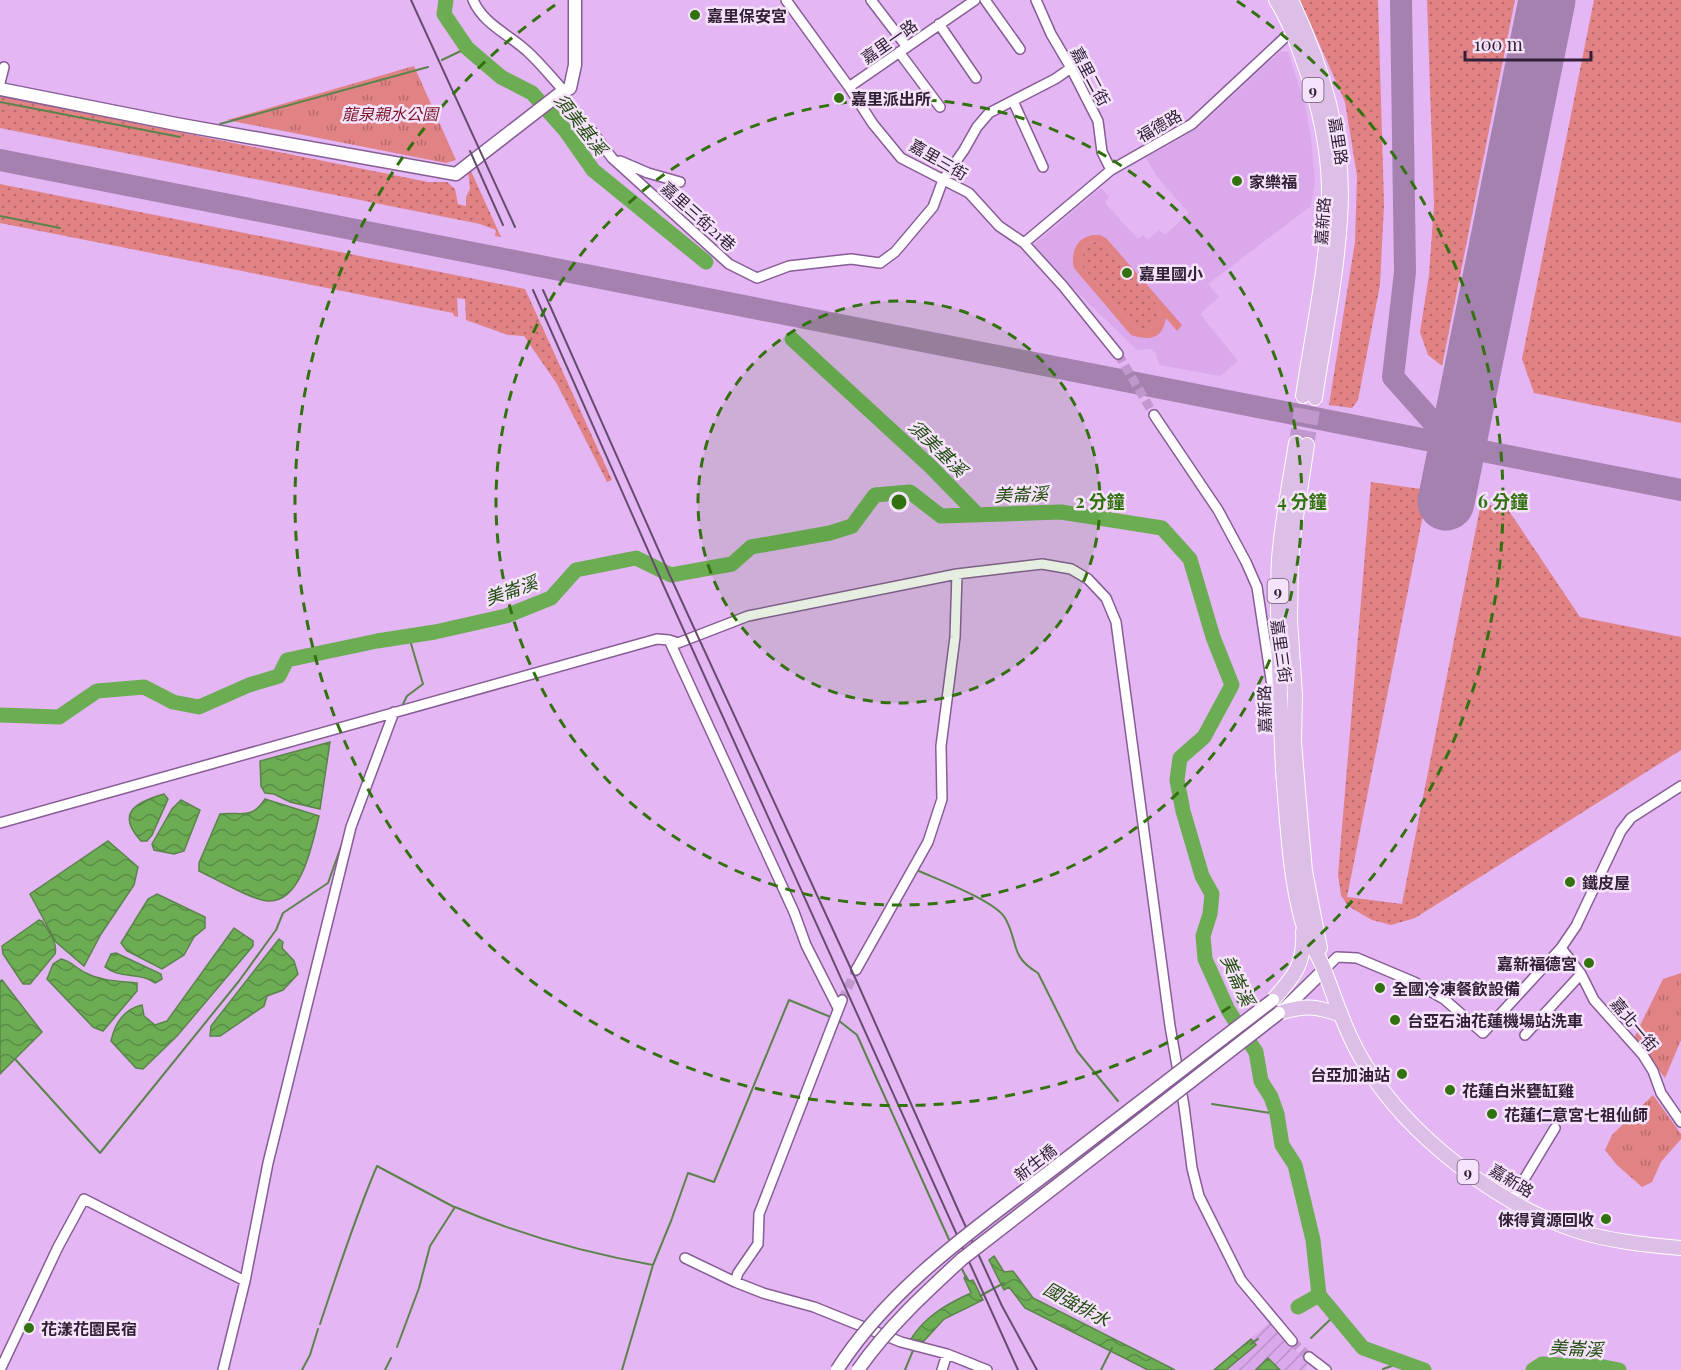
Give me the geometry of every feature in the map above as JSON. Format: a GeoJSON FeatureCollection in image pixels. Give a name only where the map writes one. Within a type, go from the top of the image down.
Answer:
{"type":"FeatureCollection","features":[{"type":"Feature","properties":{"kind":"main road","name":"嘉里路"},"geometry":{"type":"LineString","coordinates":[[1276,0],[1298,27],[1326,88],[1338,154]]}},
{"type":"Feature","properties":{"kind":"main road","name":"嘉里路"},"geometry":{"type":"LineString","coordinates":[[1291,0],[1320,118],[1329,186]]}},
{"type":"Feature","properties":{"kind":"main road","name":"嘉新路"},"geometry":{"type":"LineString","coordinates":[[1329,186],[1328,231],[1309,397],[1339,231],[1341,192],[1338,154]]}},
{"type":"Feature","properties":{"kind":"main road","name":"嘉新路"},"geometry":{"type":"LineString","coordinates":[[1324,970],[1305,871],[1294,742],[1295,695],[1290,620],[1292,551],[1301,444],[1280,558],[1276,617],[1281,740],[1289,849],[1294,883],[1303,923],[1324,970],[1339,1014],[1366,1067],[1394,1106],[1423,1135],[1473,1176],[1511,1201],[1576,1231],[1644,1245],[1681,1248]]}},
{"type":"Feature","properties":{"kind":"main road"},"geometry":{"type":"LineString","coordinates":[[1273,1000],[1294,976],[1301,963],[1304,948],[1303,923]]}},
{"type":"Feature","properties":{"kind":"main road"},"geometry":{"type":"LineString","coordinates":[[1279,1013],[1312,1006],[1339,1014]]}},
{"type":"Feature","properties":{"kind":"street"},"geometry":{"type":"LineString","coordinates":[[473,0],[479,12],[490,24],[529,53],[559,95]]}},
{"type":"Feature","properties":{"kind":"street"},"geometry":{"type":"LineString","coordinates":[[0,89],[176,124],[456,174],[570,88],[575,65],[575,0]]}},
{"type":"Feature","properties":{"kind":"street","name":"嘉里三街"},"geometry":{"type":"LineString","coordinates":[[786,0],[873,124],[902,158],[969,193],[999,226],[1024,243],[1063,286],[1118,354]]}},
{"type":"Feature","properties":{"kind":"street"},"geometry":{"type":"LineString","coordinates":[[871,0],[940,107]]}},
{"type":"Feature","properties":{"kind":"street","name":"嘉里一路"},"geometry":{"type":"LineString","coordinates":[[849,87],[975,0]]}},
{"type":"Feature","properties":{"kind":"street"},"geometry":{"type":"LineString","coordinates":[[985,0],[1020,49]]}},
{"type":"Feature","properties":{"kind":"street","name":"嘉里二街"},"geometry":{"type":"LineString","coordinates":[[1036,0],[1051,34],[1098,121],[1102,152],[1111,170]]}},
{"type":"Feature","properties":{"kind":"street"},"geometry":{"type":"LineString","coordinates":[[939,24],[976,78]]}},
{"type":"Feature","properties":{"kind":"street","name":"福德路"},"geometry":{"type":"LineString","coordinates":[[1024,243],[1111,170],[1192,124],[1298,27]]}},
{"type":"Feature","properties":{"kind":"street"},"geometry":{"type":"LineString","coordinates":[[0,83],[4,67]]}},
{"type":"Feature","properties":{"kind":"street"},"geometry":{"type":"LineString","coordinates":[[943,180],[977,127],[989,113],[1071,68]]}},
{"type":"Feature","properties":{"kind":"street"},"geometry":{"type":"LineString","coordinates":[[1013,101],[1043,167]]}},
{"type":"Feature","properties":{"kind":"street","name":"嘉里三街21巷"},"geometry":{"type":"LineString","coordinates":[[591,130],[612,158],[729,264],[757,278],[789,266],[851,259],[880,263],[895,252],[933,207],[943,180]]}},
{"type":"Feature","properties":{"kind":"street"},"geometry":{"type":"LineString","coordinates":[[612,158],[680,183]]}},
{"type":"Feature","properties":{"kind":"street","name":"嘉里三街"},"geometry":{"type":"LineString","coordinates":[[1154,415],[1218,510],[1257,587],[1281,740]]}},
{"type":"Feature","properties":{"kind":"street"},"geometry":{"type":"LineString","coordinates":[[0,823],[657,639],[678,643],[748,616],[957,574],[1033,565],[1062,566],[1088,579],[1100,591],[1110,606],[1116,622],[1170,1026],[1192,1168],[1199,1196],[1241,1280],[1292,1341]]}},
{"type":"Feature","properties":{"kind":"street"},"geometry":{"type":"LineString","coordinates":[[856,970],[928,842],[942,799],[940,746],[955,637],[957,574]]}},
{"type":"Feature","properties":{"kind":"street"},"geometry":{"type":"LineString","coordinates":[[669,640],[837,1011],[759,1214],[759,1244],[738,1273],[735,1282]]}},
{"type":"Feature","properties":{"kind":"street"},"geometry":{"type":"LineString","coordinates":[[223,1370],[245,1281],[268,1163],[351,827],[394,712]]}},
{"type":"Feature","properties":{"kind":"street"},"geometry":{"type":"LineString","coordinates":[[1324,970],[1337,957],[1356,958],[1414,982],[1444,999],[1483,1033],[1561,948],[1576,926],[1621,831],[1632,818],[1681,786]]}},
{"type":"Feature","properties":{"kind":"street","name":"嘉北一街"},"geometry":{"type":"LineString","coordinates":[[1561,948],[1581,974],[1594,1000],[1643,1055],[1653,1071],[1661,1093],[1681,1122]]}},
{"type":"Feature","properties":{"kind":"street","name":"新生橋"},"geometry":{"type":"LineString","coordinates":[[837,1370],[873,1321],[971,1232],[1273,1000],[1324,970]]}},
{"type":"Feature","properties":{"kind":"street","name":"新生橋"},"geometry":{"type":"LineString","coordinates":[[858,1370],[869,1354],[922,1295],[962,1259],[1279,1013],[1324,970]]}},
{"type":"Feature","properties":{"kind":"street"},"geometry":{"type":"LineString","coordinates":[[1525,1035],[1581,974]]}},
{"type":"Feature","properties":{"kind":"street"},"geometry":{"type":"LineString","coordinates":[[1511,1201],[1555,1128]]}},
{"type":"Feature","properties":{"kind":"street"},"geometry":{"type":"LineString","coordinates":[[0,1370],[58,1247],[84,1199],[245,1281]]}},
{"type":"Feature","properties":{"kind":"street"},"geometry":{"type":"LineString","coordinates":[[685,1258],[763,1293],[814,1307],[901,1342],[947,1354],[987,1370]]}},
{"type":"Feature","properties":{"kind":"street"},"geometry":{"type":"LineString","coordinates":[[942,1370],[947,1354]]}},
{"type":"Feature","properties":{"kind":"street"},"geometry":{"type":"LineString","coordinates":[[1309,1358],[1326,1370]]}},
{"type":"Feature","properties":{"kind":"shaded area"},"geometry":{"type":"Polygon","coordinates":[[[1281,51],[1288,52],[1305,105],[1315,181],[1311,206],[1208,284],[1219,297],[1200,314],[1238,361],[1220,376],[1159,365],[1156,354],[1151,349],[1137,350],[1031,247],[1101,188],[1109,197],[1105,203],[1138,239],[1143,235],[1148,240],[1159,230],[1165,235],[1189,213],[1158,178],[1146,158],[1198,128],[1281,51]]]}},
{"type":"Feature","properties":{"kind":"shaded area"},"geometry":{"type":"Polygon","coordinates":[[[1269,1323],[1308,1363],[1305,1370],[1214,1370],[1269,1323]]]}},
{"type":"Feature","properties":{"kind":"green space"},"geometry":{"type":"Polygon","coordinates":[[[1300,0],[1378,0],[1384,204],[1380,285],[1358,400],[1352,408],[1329,405],[1355,242],[1357,176],[1345,102],[1300,0]]]}},
{"type":"Feature","properties":{"kind":"green space"},"geometry":{"type":"Polygon","coordinates":[[[1427,0],[1515,0],[1442,366],[1428,355],[1420,332],[1429,275],[1434,205],[1427,0]]]}},
{"type":"Feature","properties":{"kind":"green space"},"geometry":{"type":"Polygon","coordinates":[[[1594,0],[1681,0],[1681,423],[1534,393],[1522,359],[1594,0]]]}},
{"type":"Feature","properties":{"kind":"green space","name":"龍泉親水公園"},"geometry":{"type":"Polygon","coordinates":[[[414,66],[456,160],[446,163],[227,120],[414,66]]]}},
{"type":"Feature","properties":{"kind":"green space"},"geometry":{"type":"Polygon","coordinates":[[[0,96],[428,182],[447,182],[455,189],[458,204],[466,206],[466,197],[470,189],[468,170],[470,169],[501,237],[495,236],[496,230],[480,224],[0,128],[0,96]]]}},
{"type":"Feature","properties":{"kind":"green space"},"geometry":{"type":"Polygon","coordinates":[[[0,184],[525,289],[612,480],[607,482],[557,384],[524,336],[508,335],[466,320],[465,299],[457,298],[458,317],[453,313],[0,223],[0,184]]]}},
{"type":"Feature","properties":{"kind":"green space"},"geometry":{"type":"Polygon","coordinates":[[[1100,235],[1106,238],[1182,325],[1177,331],[1166,318],[1162,330],[1154,337],[1144,338],[1131,335],[1074,268],[1074,251],[1079,242],[1087,236],[1100,235]],[[1092,241],[1084,246],[1081,265],[1134,327],[1140,330],[1154,327],[1159,319],[1158,306],[1106,246],[1092,241]]]}},
{"type":"Feature","properties":{"kind":"green space"},"geometry":{"type":"Polygon","coordinates":[[[1092,241],[1106,246],[1158,306],[1159,319],[1154,327],[1140,330],[1134,327],[1081,265],[1084,246],[1092,241]]]}},
{"type":"Feature","properties":{"kind":"green space"},"geometry":{"type":"Polygon","coordinates":[[[1371,482],[1428,490],[1347,897],[1402,904],[1481,503],[1507,508],[1580,617],[1681,637],[1681,750],[1415,918],[1391,925],[1372,920],[1348,906],[1341,895],[1338,875],[1371,482]]]}},
{"type":"Feature","properties":{"kind":"green space"},"geometry":{"type":"Polygon","coordinates":[[[1681,973],[1681,1040],[1665,1078],[1634,1038],[1663,979],[1681,973]]]}},
{"type":"Feature","properties":{"kind":"green space"},"geometry":{"type":"Polygon","coordinates":[[[1653,1095],[1681,1134],[1681,1139],[1661,1162],[1652,1182],[1642,1187],[1617,1165],[1605,1150],[1612,1135],[1653,1095]]]}},
{"type":"Feature","properties":{"kind":"water"},"geometry":{"type":"Polygon","coordinates":[[[330,742],[320,809],[265,793],[261,786],[260,761],[330,742]]]}},
{"type":"Feature","properties":{"kind":"water"},"geometry":{"type":"Polygon","coordinates":[[[164,794],[168,799],[152,835],[147,841],[141,841],[133,831],[129,816],[138,805],[164,794]]]}},
{"type":"Feature","properties":{"kind":"water"},"geometry":{"type":"Polygon","coordinates":[[[265,799],[319,816],[304,869],[297,882],[280,899],[268,901],[244,893],[199,871],[199,863],[220,814],[250,813],[265,799]]]}},
{"type":"Feature","properties":{"kind":"water"},"geometry":{"type":"Polygon","coordinates":[[[181,800],[200,810],[184,851],[174,854],[154,850],[152,844],[172,809],[181,800]]]}},
{"type":"Feature","properties":{"kind":"water"},"geometry":{"type":"Polygon","coordinates":[[[108,841],[138,867],[134,885],[101,934],[84,966],[56,942],[30,894],[108,841]]]}},
{"type":"Feature","properties":{"kind":"water"},"geometry":{"type":"Polygon","coordinates":[[[157,894],[205,917],[205,928],[194,937],[184,955],[162,969],[127,951],[121,943],[148,899],[157,894]]]}},
{"type":"Feature","properties":{"kind":"water"},"geometry":{"type":"Polygon","coordinates":[[[39,920],[52,937],[55,954],[30,984],[23,984],[3,954],[2,946],[39,920]]]}},
{"type":"Feature","properties":{"kind":"water"},"geometry":{"type":"Polygon","coordinates":[[[234,928],[253,941],[253,946],[177,1036],[143,1069],[136,1068],[111,1041],[121,1018],[125,1013],[142,1005],[144,1016],[155,1025],[167,1021],[234,928]]]}},
{"type":"Feature","properties":{"kind":"water"},"geometry":{"type":"Polygon","coordinates":[[[279,939],[283,942],[282,948],[294,961],[298,974],[283,990],[267,996],[264,1006],[220,1036],[210,1036],[211,1026],[279,939]]]}},
{"type":"Feature","properties":{"kind":"water"},"geometry":{"type":"Polygon","coordinates":[[[116,953],[161,974],[162,979],[155,983],[111,971],[105,967],[111,954],[116,953]]]}},
{"type":"Feature","properties":{"kind":"water"},"geometry":{"type":"Polygon","coordinates":[[[61,959],[98,978],[137,983],[137,991],[103,1031],[93,1027],[47,979],[53,964],[61,959]]]}},
{"type":"Feature","properties":{"kind":"water"},"geometry":{"type":"Polygon","coordinates":[[[2,980],[42,1032],[0,1074],[0,981],[2,980]]]}},
{"type":"Feature","properties":{"kind":"water"},"geometry":{"type":"Polygon","coordinates":[[[994,1256],[1004,1272],[1013,1271],[1033,1298],[1175,1370],[1148,1370],[1025,1308],[1009,1287],[1004,1290],[989,1260],[994,1256]]]}},
{"type":"Feature","properties":{"kind":"water"},"geometry":{"type":"Polygon","coordinates":[[[966,1276],[969,1281],[973,1280],[983,1300],[944,1319],[922,1343],[911,1339],[937,1312],[971,1293],[964,1278],[966,1276]]]}},
{"type":"Feature","properties":{"kind":"water"},"geometry":{"type":"Polygon","coordinates":[[[1251,1339],[1256,1345],[1226,1370],[1214,1370],[1251,1339]]]}},
{"type":"Feature","properties":{"kind":"water"},"geometry":{"type":"Polygon","coordinates":[[[1268,1358],[1280,1370],[1256,1370],[1268,1358]]]}},
{"type":"Feature","properties":{"kind":"waterway","name":"須美基溪"},"geometry":{"type":"LineString","coordinates":[[446,0],[444,14],[467,48],[501,77],[532,93],[565,130],[593,170],[706,262]]}},
{"type":"Feature","properties":{"kind":"waterway"},"geometry":{"type":"LineString","coordinates":[[442,60],[467,48]]}},
{"type":"Feature","properties":{"kind":"waterway"},"geometry":{"type":"LineString","coordinates":[[220,124],[428,67]]}},
{"type":"Feature","properties":{"kind":"waterway"},"geometry":{"type":"LineString","coordinates":[[0,102],[180,137]]}},
{"type":"Feature","properties":{"kind":"waterway"},"geometry":{"type":"LineString","coordinates":[[0,216],[60,228]]}},
{"type":"Feature","properties":{"kind":"waterway","name":"須美基溪"},"geometry":{"type":"LineString","coordinates":[[792,339],[930,466],[976,513]]}},
{"type":"Feature","properties":{"kind":"waterway","name":"美崙溪"},"geometry":{"type":"LineString","coordinates":[[0,715],[59,717],[97,691],[144,687],[173,702],[199,707],[249,685],[279,676],[287,660],[506,616],[551,598],[576,570],[636,558],[671,575],[732,564],[751,547],[830,533],[852,526],[875,495],[910,492],[941,516],[1061,512],[1162,528],[1190,559],[1213,637],[1232,685],[1204,737],[1180,758],[1177,780],[1183,811],[1202,876],[1212,894],[1210,914],[1203,936],[1205,959],[1228,1010],[1256,1052],[1261,1081],[1271,1097],[1277,1114],[1282,1145],[1295,1165],[1313,1240],[1319,1295],[1363,1348],[1424,1370]]}},
{"type":"Feature","properties":{"kind":"waterway"},"geometry":{"type":"LineString","coordinates":[[403,704],[407,696],[423,684],[409,637]]}},
{"type":"Feature","properties":{"kind":"waterway"},"geometry":{"type":"LineString","coordinates":[[366,773],[386,723]]}},
{"type":"Feature","properties":{"kind":"waterway"},"geometry":{"type":"LineString","coordinates":[[15,1059],[100,1153],[239,981],[276,930],[283,913],[328,883],[343,841]]}},
{"type":"Feature","properties":{"kind":"waterway"},"geometry":{"type":"LineString","coordinates":[[919,871],[979,898],[999,911],[1005,918],[1023,961],[1038,973],[1077,1051],[1118,1101]]}},
{"type":"Feature","properties":{"kind":"waterway"},"geometry":{"type":"LineString","coordinates":[[622,1370],[653,1265],[688,1173],[714,1182],[789,1000],[833,1018]]}},
{"type":"Feature","properties":{"kind":"waterway"},"geometry":{"type":"LineString","coordinates":[[838,1020],[857,1035],[951,1244]]}},
{"type":"Feature","properties":{"kind":"waterway"},"geometry":{"type":"LineString","coordinates":[[1212,1104],[1277,1114]]}},
{"type":"Feature","properties":{"kind":"waterway"},"geometry":{"type":"LineString","coordinates":[[320,1324],[354,1224],[377,1166],[454,1207]]}},
{"type":"Feature","properties":{"kind":"waterway"},"geometry":{"type":"LineString","coordinates":[[397,1347],[419,1288],[430,1246],[455,1207],[552,1242],[653,1265]]}},
{"type":"Feature","properties":{"kind":"waterway"},"geometry":{"type":"LineString","coordinates":[[960,1265],[967,1279]]}},
{"type":"Feature","properties":{"kind":"waterway","name":"國強排水"},"geometry":{"type":"LineString","coordinates":[[980,1296],[1004,1283]]}},
{"type":"Feature","properties":{"kind":"waterway","name":"國強排水"},"geometry":{"type":"LineString","coordinates":[[1298,1307],[1319,1295]]}},
{"type":"Feature","properties":{"kind":"waterway"},"geometry":{"type":"LineString","coordinates":[[1311,1338],[1335,1315]]}},
{"type":"Feature","properties":{"kind":"waterway"},"geometry":{"type":"LineString","coordinates":[[302,1370],[310,1355],[318,1329]]}},
{"type":"Feature","properties":{"kind":"waterway","name":"國強排水"},"geometry":{"type":"LineString","coordinates":[[1251,1344],[1258,1339]]}},
{"type":"Feature","properties":{"kind":"waterway","name":"國強排水"},"geometry":{"type":"LineString","coordinates":[[905,1370],[914,1348]]}},
{"type":"Feature","properties":{"kind":"waterway"},"geometry":{"type":"LineString","coordinates":[[1101,1370],[1112,1348]]}},
{"type":"Feature","properties":{"kind":"waterway"},"geometry":{"type":"LineString","coordinates":[[385,1370],[391,1358]]}},
{"type":"Feature","properties":{"kind":"waterway"},"geometry":{"type":"LineString","coordinates":[[1383,1369],[1403,1362]]}},
{"type":"Feature","properties":{"kind":"waterway","name":"美崙溪"},"geometry":{"type":"LineString","coordinates":[[1533,1370],[1542,1364],[1604,1367],[1619,1370]]}},
{"type":"Feature","properties":{"kind":"taxiway"},"geometry":{"type":"LineString","coordinates":[[1401,0],[1405,272],[1393,377],[1457,449]]}},
{"type":"Feature","properties":{"kind":"taxiway"},"geometry":{"type":"LineString","coordinates":[[0,160],[840,328],[1681,490]]}},
{"type":"Feature","properties":{"kind":"runway"},"geometry":{"type":"LineString","coordinates":[[1446,502],[1547,0]]}},
{"type":"Feature","properties":{"kind":"tunnel"},"geometry":{"type":"LineString","coordinates":[[1118,354],[1154,415]]}},
{"type":"Feature","properties":{"kind":"tunnel"},"geometry":{"type":"LineString","coordinates":[[1296,443],[1303,396]]}},
{"type":"Feature","properties":{"kind":"tunnel"},"geometry":{"type":"LineString","coordinates":[[1307,445],[1315,398]]}},
{"type":"Feature","properties":{"kind":"tunnel"},"geometry":{"type":"LineString","coordinates":[[842,1000],[856,970]]}},
{"type":"Feature","properties":{"kind":"tunnel"},"geometry":{"type":"LineString","coordinates":[[1292,1341],[1309,1357]]}},
{"type":"Feature","properties":{"kind":"railway"},"geometry":{"type":"LineString","coordinates":[[411,0],[515,227]]}},
{"type":"Feature","properties":{"kind":"railway"},"geometry":{"type":"LineString","coordinates":[[470,151],[503,225]]}},
{"type":"Feature","properties":{"kind":"railway"},"geometry":{"type":"LineString","coordinates":[[533,290],[662,582],[1018,1370]]}},
{"type":"Feature","properties":{"kind":"railway"},"geometry":{"type":"LineString","coordinates":[[543,290],[959,1212],[1002,1306],[1037,1370]]}},
{"type":"Feature","properties":{"kind":"place","name":"嘉里保安宮"},"geometry":{"type":"Point","coordinates":[695,15]}},
{"type":"Feature","properties":{"kind":"place","name":"嘉里派出所"},"geometry":{"type":"Point","coordinates":[839,98]}},
{"type":"Feature","properties":{"kind":"place","name":"家樂福"},"geometry":{"type":"Point","coordinates":[1237,181]}},
{"type":"Feature","properties":{"kind":"place","name":"嘉里國小"},"geometry":{"type":"Point","coordinates":[1127,273]}},
{"type":"Feature","properties":{"kind":"place","name":"鐵皮屋"},"geometry":{"type":"Point","coordinates":[1570,882]}},
{"type":"Feature","properties":{"kind":"place","name":"嘉新福德宮"},"geometry":{"type":"Point","coordinates":[1589,963]}},
{"type":"Feature","properties":{"kind":"place","name":"全國冷凍餐飲設備"},"geometry":{"type":"Point","coordinates":[1380,988]}},
{"type":"Feature","properties":{"kind":"place","name":"台亞石油花蓮機場站洗車"},"geometry":{"type":"Point","coordinates":[1395,1020]}},
{"type":"Feature","properties":{"kind":"place","name":"台亞加油站"},"geometry":{"type":"Point","coordinates":[1402,1074]}},
{"type":"Feature","properties":{"kind":"place","name":"花蓮白米甕缸雞"},"geometry":{"type":"Point","coordinates":[1450,1090]}},
{"type":"Feature","properties":{"kind":"place","name":"花蓮仁意宮七祖仙師"},"geometry":{"type":"Point","coordinates":[1492,1114]}},
{"type":"Feature","properties":{"kind":"place","name":"倈得資源回收"},"geometry":{"type":"Point","coordinates":[1606,1219]}},
{"type":"Feature","properties":{"kind":"place","name":"花漾花園民宿"},"geometry":{"type":"Point","coordinates":[29,1328]}}]}
